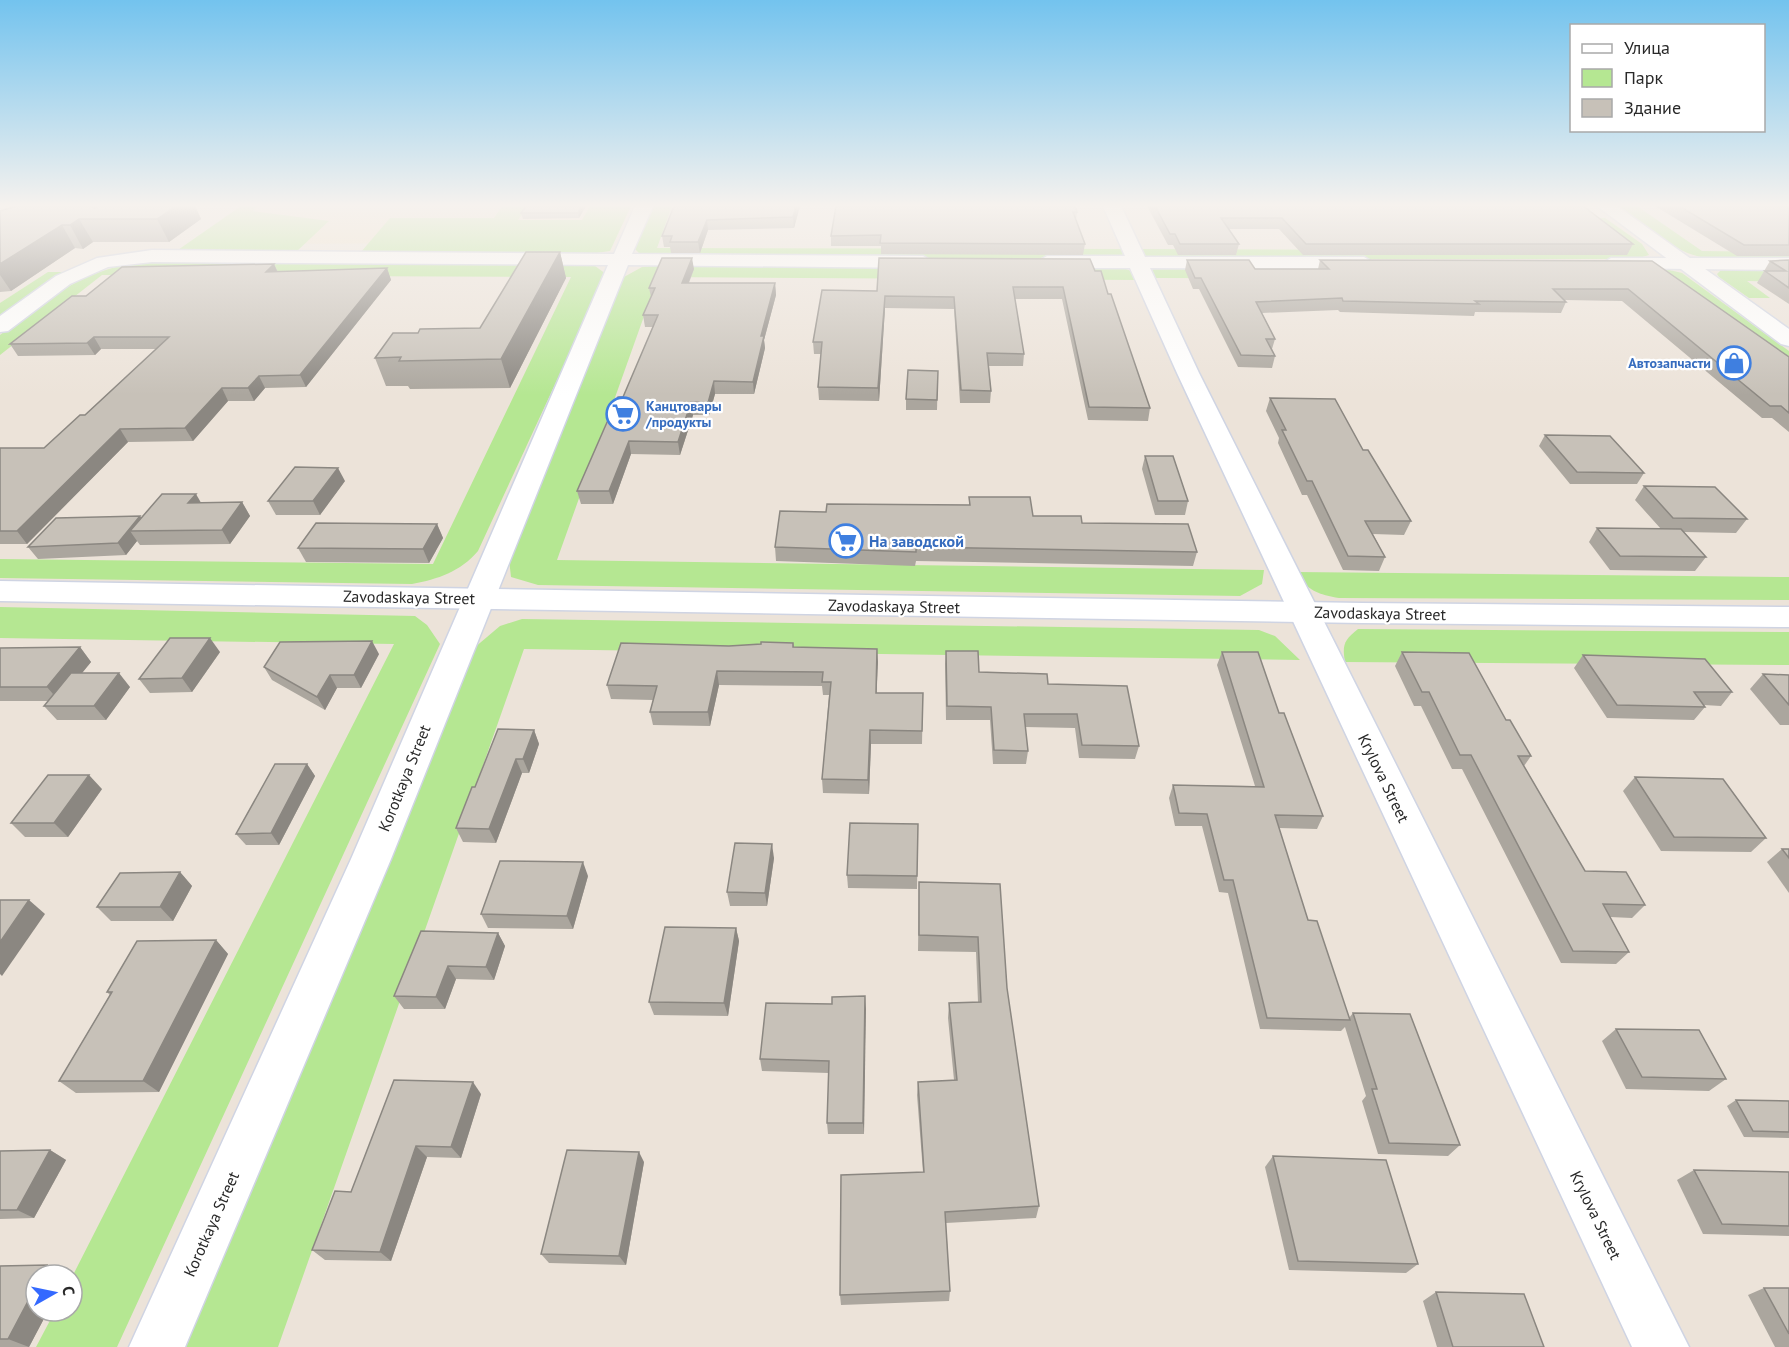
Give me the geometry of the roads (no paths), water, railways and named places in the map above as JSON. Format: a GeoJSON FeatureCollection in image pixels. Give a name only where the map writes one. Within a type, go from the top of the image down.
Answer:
{"type":"FeatureCollection","features":[{"type":"Feature","properties":{"kind":"street"},"geometry":{"type":"LineString","coordinates":[[0,326],[63,280],[88,269]]}},
{"type":"Feature","properties":{"kind":"street","name":"Korotkaya Street"},"geometry":{"type":"LineString","coordinates":[[157,1347],[371,859],[580,352],[617,269]]}},
{"type":"Feature","properties":{"kind":"street","name":"Krylova Street"},"geometry":{"type":"LineString","coordinates":[[1142,269],[1188,373],[1303,612],[1661,1347]]}},
{"type":"Feature","properties":{"kind":"street"},"geometry":{"type":"LineString","coordinates":[[1691,269],[1789,339]]}},
{"type":"Feature","properties":{"kind":"street","name":"Zavodaskaya Street"},"geometry":{"type":"LineString","coordinates":[[0,591],[1303,612],[1789,617]]}},
{"type":"Feature","properties":{"kind":"place","name":"Автозапчасти"},"geometry":{"type":"Point","coordinates":[1734,363]}},
{"type":"Feature","properties":{"kind":"place","name":"Канцтовары /продукты"},"geometry":{"type":"Point","coordinates":[623,414]}},
{"type":"Feature","properties":{"kind":"place","name":"На заводской"},"geometry":{"type":"Point","coordinates":[846,541]}}]}
